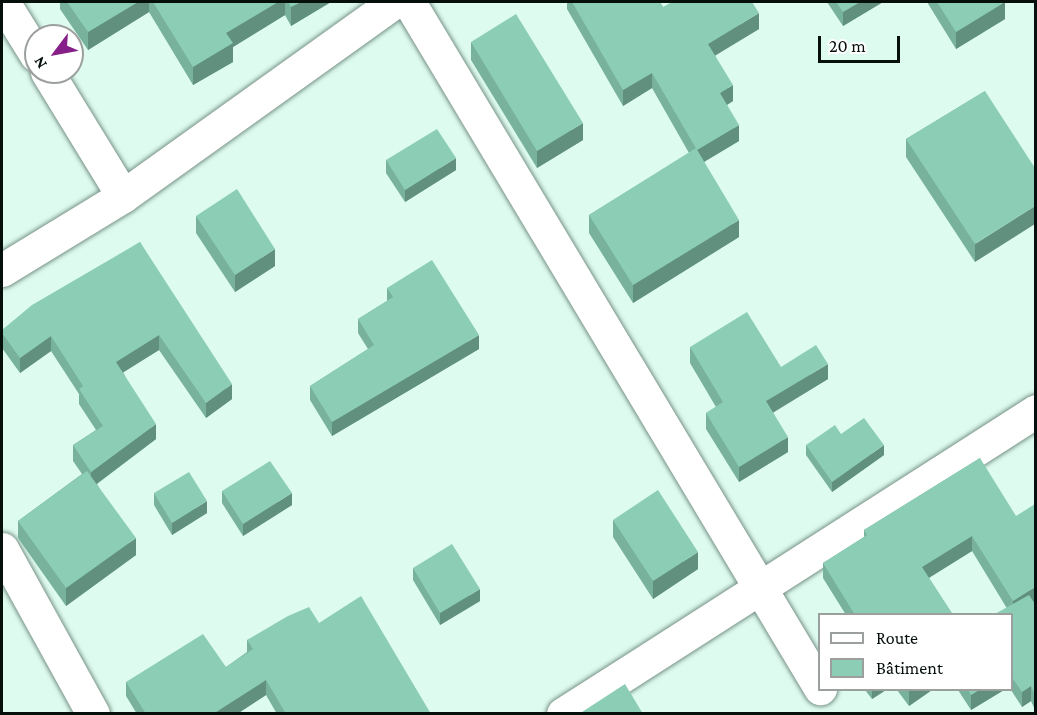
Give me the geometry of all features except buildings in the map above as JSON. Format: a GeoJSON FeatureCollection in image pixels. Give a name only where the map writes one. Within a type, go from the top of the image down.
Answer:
{"type":"FeatureCollection","features":[{"type":"Feature","properties":{"kind":"street"},"geometry":{"type":"LineString","coordinates":[[3,2],[24,36]]}},
{"type":"Feature","properties":{"kind":"street"},"geometry":{"type":"LineString","coordinates":[[2,270],[123,196],[394,2]]}},
{"type":"Feature","properties":{"kind":"street"},"geometry":{"type":"LineString","coordinates":[[409,2],[818,686]]}},
{"type":"Feature","properties":{"kind":"street"},"geometry":{"type":"LineString","coordinates":[[54,84],[123,196]]}},
{"type":"Feature","properties":{"kind":"street"},"geometry":{"type":"LineString","coordinates":[[563,714],[1035,411]]}},
{"type":"Feature","properties":{"kind":"street"},"geometry":{"type":"LineString","coordinates":[[2,549],[93,714]]}},
{"type":"Feature","properties":{"kind":"street"},"geometry":{"type":"LineString","coordinates":[[821,691],[834,714]]}}]}
